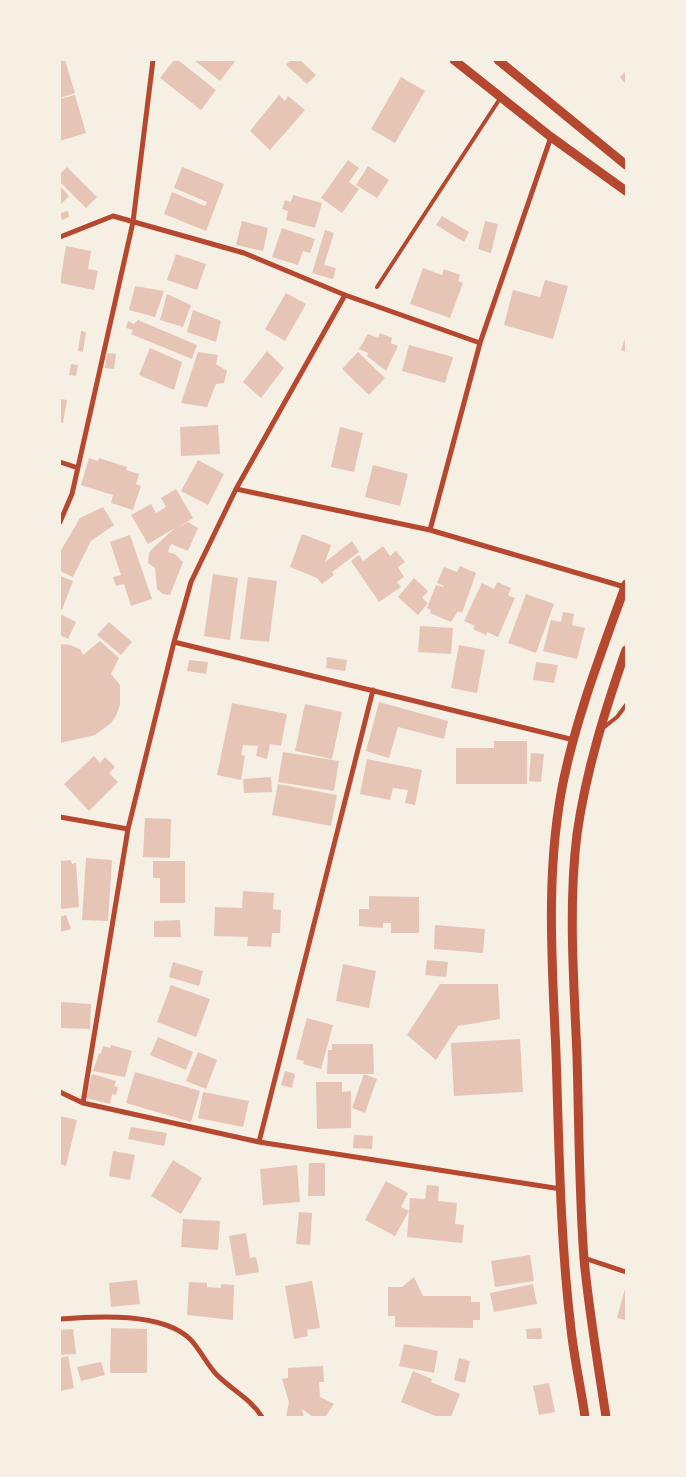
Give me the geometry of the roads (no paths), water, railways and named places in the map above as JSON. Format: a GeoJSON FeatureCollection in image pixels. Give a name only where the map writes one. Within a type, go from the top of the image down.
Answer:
{"type":"FeatureCollection","features":[{"type":"Feature","properties":{"kind":"street"},"geometry":{"type":"LineString","coordinates":[[60,522],[72,494],[133,222],[153,60]]}},
{"type":"Feature","properties":{"kind":"street"},"geometry":{"type":"LineString","coordinates":[[454,60],[552,137],[626,191]]}},
{"type":"Feature","properties":{"kind":"street"},"geometry":{"type":"LineString","coordinates":[[498,60],[626,165]]}},
{"type":"Feature","properties":{"kind":"street"},"geometry":{"type":"LineString","coordinates":[[430,530],[480,343],[552,137]]}},
{"type":"Feature","properties":{"kind":"street"},"geometry":{"type":"LineString","coordinates":[[60,237],[113,216],[244,253],[345,295],[480,343]]}},
{"type":"Feature","properties":{"kind":"street"},"geometry":{"type":"LineString","coordinates":[[83,1103],[128,829],[174,642],[191,582],[236,489],[345,295]]}},
{"type":"Feature","properties":{"kind":"street"},"geometry":{"type":"LineString","coordinates":[[60,462],[78,468]]}},
{"type":"Feature","properties":{"kind":"street"},"geometry":{"type":"LineString","coordinates":[[236,489],[430,530],[625,586],[584,703],[564,778],[556,830],[553,884],[552,952],[560,1189],[571,1330],[585,1417]]}},
{"type":"Feature","properties":{"kind":"street"},"geometry":{"type":"LineString","coordinates":[[174,642],[574,740]]}},
{"type":"Feature","properties":{"kind":"street"},"geometry":{"type":"LineString","coordinates":[[606,1417],[591,1322],[584,1258],[573,968],[574,890],[577,836],[585,784],[626,650]]}},
{"type":"Feature","properties":{"kind":"street"},"geometry":{"type":"LineString","coordinates":[[259,1142],[372,690]]}},
{"type":"Feature","properties":{"kind":"street"},"geometry":{"type":"LineString","coordinates":[[60,817],[128,829]]}},
{"type":"Feature","properties":{"kind":"street"},"geometry":{"type":"LineString","coordinates":[[60,1092],[83,1103],[259,1142],[560,1189]]}},
{"type":"Feature","properties":{"kind":"street"},"geometry":{"type":"LineString","coordinates":[[584,1258],[626,1272]]}},
{"type":"Feature","properties":{"kind":"street"},"geometry":{"type":"LineString","coordinates":[[60,1318],[97,1316],[164,1323],[177,1329],[190,1339],[217,1375],[242,1395],[262,1417]]}},
{"type":"Feature","properties":{"kind":"lane"},"geometry":{"type":"LineString","coordinates":[[377,287],[501,97]]}},
{"type":"Feature","properties":{"kind":"lane"},"geometry":{"type":"LineString","coordinates":[[600,730],[617,717],[626,705]]}}]}
